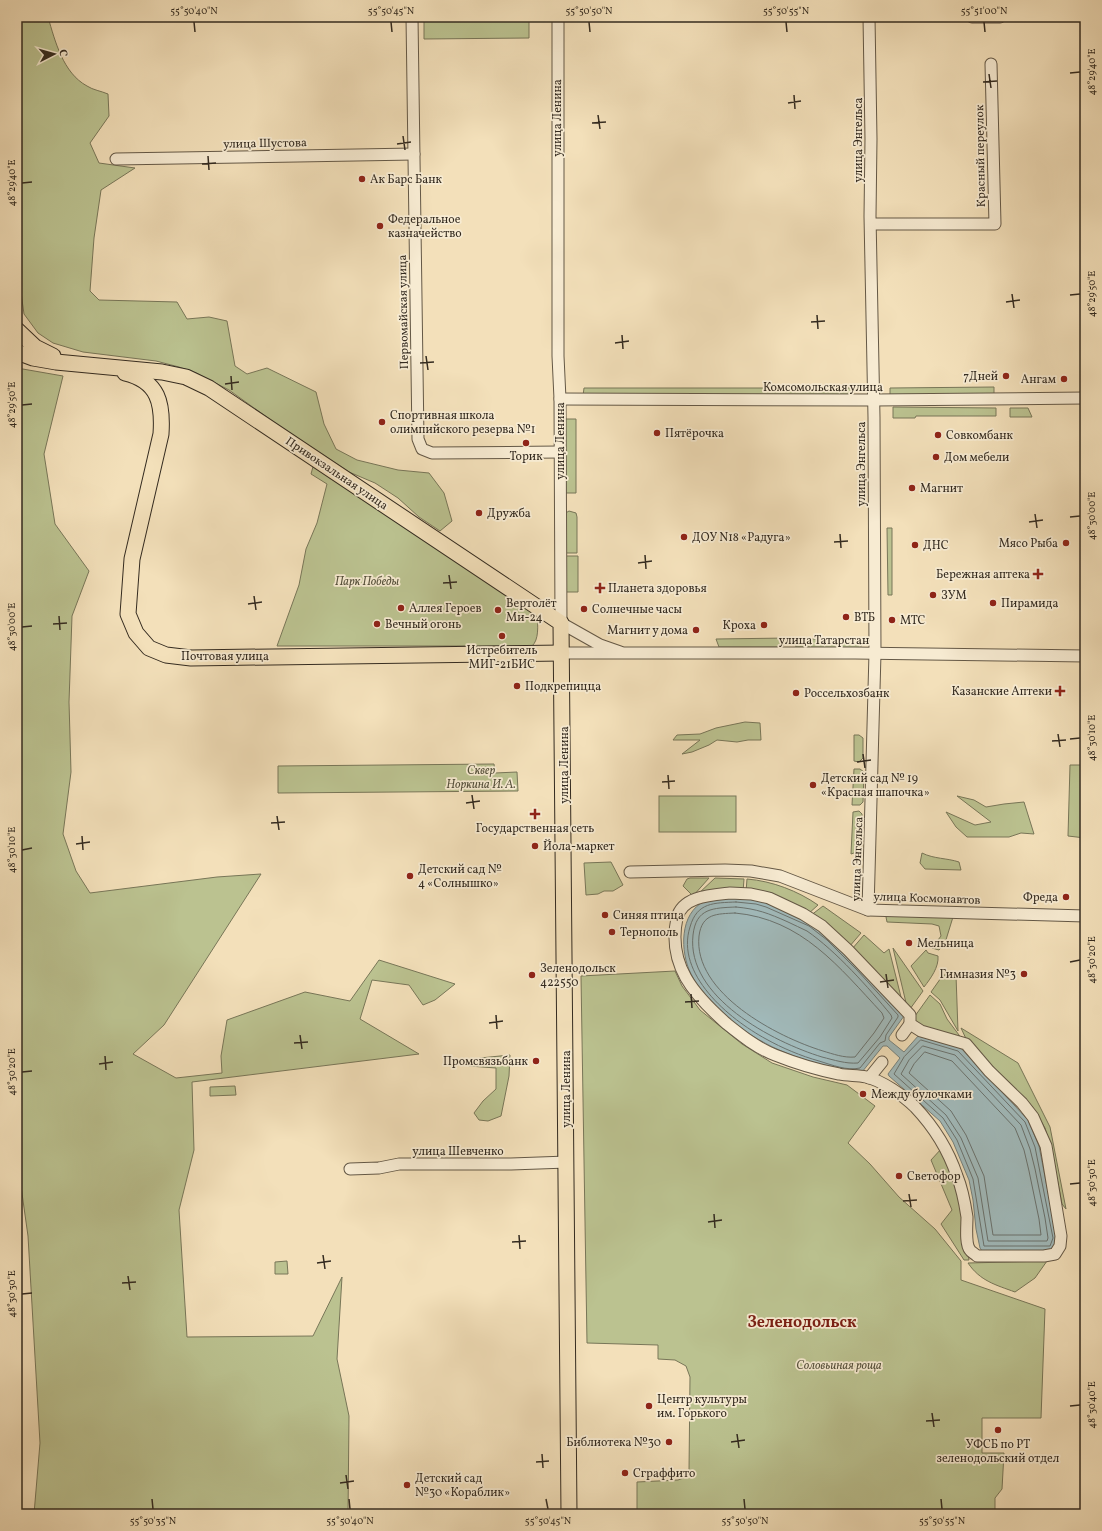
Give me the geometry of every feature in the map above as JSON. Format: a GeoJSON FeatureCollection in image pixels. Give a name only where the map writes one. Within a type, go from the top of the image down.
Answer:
{"type":"FeatureCollection","features":[{"type":"Feature","properties":{"kind":"main road"},"geometry":{"type":"LineString","coordinates":[[17,330],[35,347],[70,363]]}},
{"type":"Feature","properties":{"kind":"main road"},"geometry":{"type":"LineString","coordinates":[[17,352],[33,358],[97,367]]}},
{"type":"Feature","properties":{"kind":"main road","name":"Привокзальная улица"},"geometry":{"type":"LineString","coordinates":[[97,367],[162,372],[186,377],[209,388],[561,623]]}},
{"type":"Feature","properties":{"kind":"main road","name":"Почтовая улица"},"geometry":{"type":"LineString","coordinates":[[97,367],[134,375],[149,384],[158,396],[162,415],[161,434],[132,559],[129,586],[128,614],[136,633],[149,648],[166,655],[192,658],[562,653]]}},
{"type":"Feature","properties":{"kind":"main road","name":"улица Ленина"},"geometry":{"type":"LineString","coordinates":[[561,623],[569,1514]]}},
{"type":"Feature","properties":{"kind":"street","name":"Первомайская улица"},"geometry":{"type":"LineString","coordinates":[[412,17],[418,440],[422,449],[432,453],[560,452]]}},
{"type":"Feature","properties":{"kind":"street","name":"улица Ленина"},"geometry":{"type":"LineString","coordinates":[[558,17],[557,256],[560,399],[561,623]]}},
{"type":"Feature","properties":{"kind":"street","name":"улица Энгельса"},"geometry":{"type":"LineString","coordinates":[[868,910],[875,653],[874,400],[869,17]]}},
{"type":"Feature","properties":{"kind":"street"},"geometry":{"type":"LineString","coordinates":[[972,17],[1000,17]]}},
{"type":"Feature","properties":{"kind":"street","name":"Красный переулок"},"geometry":{"type":"LineString","coordinates":[[871,224],[994,224],[991,64]]}},
{"type":"Feature","properties":{"kind":"street","name":"улица Шустова"},"geometry":{"type":"LineString","coordinates":[[116,159],[414,154]]}},
{"type":"Feature","properties":{"kind":"street","name":"Комсомольская улица"},"geometry":{"type":"LineString","coordinates":[[560,399],[874,400],[1085,398]]}},
{"type":"Feature","properties":{"kind":"street"},"geometry":{"type":"LineString","coordinates":[[561,623],[600,644],[620,652]]}},
{"type":"Feature","properties":{"kind":"street","name":"улица Татарстан"},"geometry":{"type":"LineString","coordinates":[[562,653],[875,653],[1085,656]]}},
{"type":"Feature","properties":{"kind":"street","name":"улица Космонавтов"},"geometry":{"type":"LineString","coordinates":[[630,872],[725,870],[751,871],[780,876],[868,910],[1085,916]]}},
{"type":"Feature","properties":{"kind":"street"},"geometry":{"type":"LineString","coordinates":[[902,1036],[910,1024],[910,1016],[848,950],[822,926],[803,914],[769,898],[751,894],[712,895],[698,898],[686,904],[679,911],[675,930],[675,950],[681,968],[690,985],[706,1006],[755,1045],[775,1055],[839,1074],[875,1080],[912,1104],[929,1122],[944,1144],[958,1177],[966,1216],[968,1245],[970,1250],[977,1256],[990,1257],[1044,1256],[1055,1254],[1060,1246],[1061,1236],[1046,1146],[1033,1117],[1022,1103],[989,1071],[966,1044],[921,1032],[910,1024]]}},
{"type":"Feature","properties":{"kind":"street"},"geometry":{"type":"LineString","coordinates":[[869,1078],[882,1062]]}},
{"type":"Feature","properties":{"kind":"street","name":"улица Шевченко"},"geometry":{"type":"LineString","coordinates":[[350,1169],[379,1168],[399,1164],[511,1164],[567,1162]]}},
{"type":"Feature","properties":{"kind":"green space"},"geometry":{"type":"Polygon","coordinates":[[[17,17],[48,17],[61,56],[72,73],[89,87],[108,94],[109,116],[90,143],[99,163],[135,168],[101,190],[94,238],[90,291],[99,300],[177,302],[187,319],[209,317],[227,321],[235,366],[247,374],[267,368],[316,392],[324,424],[336,449],[357,460],[398,470],[429,473],[444,493],[452,521],[440,531],[419,517],[398,498],[375,483],[349,472],[275,423],[229,390],[196,373],[156,361],[83,352],[53,343],[38,333],[24,314],[17,264],[17,154],[20,109],[17,109],[17,17]]]}},
{"type":"Feature","properties":{"kind":"green space"},"geometry":{"type":"Polygon","coordinates":[[[424,17],[529,17],[529,38],[424,39],[424,17]]]}},
{"type":"Feature","properties":{"kind":"green space"},"geometry":{"type":"Polygon","coordinates":[[[17,368],[63,376],[44,454],[55,524],[89,571],[72,616],[69,702],[71,772],[63,834],[76,871],[90,893],[217,877],[261,874],[164,1025],[133,1054],[176,1078],[222,1073],[221,1056],[227,1020],[305,992],[350,1001],[379,960],[455,984],[435,1000],[423,1005],[409,985],[372,980],[360,1019],[419,1054],[192,1082],[194,1150],[179,1210],[187,1337],[313,1336],[342,1277],[337,1359],[349,1416],[348,1514],[34,1514],[40,1443],[28,1236],[17,1158],[17,596],[21,566],[17,546],[17,368]]]}},
{"type":"Feature","properties":{"kind":"green space"},"geometry":{"type":"Polygon","coordinates":[[[994,387],[994,394],[890,396],[890,388],[994,387]]]}},
{"type":"Feature","properties":{"kind":"green space"},"geometry":{"type":"Polygon","coordinates":[[[584,388],[852,388],[852,397],[583,396],[584,388]]]}},
{"type":"Feature","properties":{"kind":"green space"},"geometry":{"type":"Polygon","coordinates":[[[893,407],[996,408],[996,416],[916,416],[915,418],[893,418],[893,407]]]}},
{"type":"Feature","properties":{"kind":"green space"},"geometry":{"type":"Polygon","coordinates":[[[1010,408],[1028,408],[1032,417],[1010,417],[1010,408]]]}},
{"type":"Feature","properties":{"kind":"green space"},"geometry":{"type":"Polygon","coordinates":[[[563,419],[576,419],[576,493],[564,493],[563,419]]]}},
{"type":"Feature","properties":{"kind":"green space","name":"Парк Победы"},"geometry":{"type":"Polygon","coordinates":[[[314,463],[537,616],[538,632],[536,640],[532,646],[277,646],[299,585],[306,549],[317,523],[327,484],[311,474],[314,463]]]}},
{"type":"Feature","properties":{"kind":"green space"},"geometry":{"type":"Polygon","coordinates":[[[569,511],[576,513],[577,517],[577,553],[563,553],[564,514],[569,511]]]}},
{"type":"Feature","properties":{"kind":"green space"},"geometry":{"type":"Polygon","coordinates":[[[887,528],[892,528],[892,595],[888,595],[887,528]]]}},
{"type":"Feature","properties":{"kind":"green space"},"geometry":{"type":"Polygon","coordinates":[[[564,556],[578,556],[578,592],[565,592],[564,556]]]}},
{"type":"Feature","properties":{"kind":"green space"},"geometry":{"type":"Polygon","coordinates":[[[788,638],[782,647],[719,647],[716,639],[788,638]]]}},
{"type":"Feature","properties":{"kind":"green space"},"geometry":{"type":"Polygon","coordinates":[[[794,639],[865,639],[860,648],[796,647],[794,639]]]}},
{"type":"Feature","properties":{"kind":"green space"},"geometry":{"type":"Polygon","coordinates":[[[745,722],[760,723],[761,740],[737,742],[717,740],[692,752],[682,754],[700,740],[673,740],[677,735],[700,734],[716,728],[745,722]]]}},
{"type":"Feature","properties":{"kind":"green space"},"geometry":{"type":"Polygon","coordinates":[[[854,735],[859,735],[863,738],[863,758],[859,762],[854,761],[854,735]]]}},
{"type":"Feature","properties":{"kind":"green space","name":"Сквер Норкина И. А."},"geometry":{"type":"Polygon","coordinates":[[[494,764],[495,773],[517,772],[518,791],[278,793],[278,766],[494,764]]]}},
{"type":"Feature","properties":{"kind":"green space"},"geometry":{"type":"Polygon","coordinates":[[[1070,765],[1085,765],[1085,838],[1068,836],[1070,765]]]}},
{"type":"Feature","properties":{"kind":"green space"},"geometry":{"type":"Polygon","coordinates":[[[854,769],[860,769],[864,772],[863,802],[860,805],[852,805],[854,769]]]}},
{"type":"Feature","properties":{"kind":"green space"},"geometry":{"type":"Polygon","coordinates":[[[659,796],[736,796],[736,832],[659,832],[659,796]]]}},
{"type":"Feature","properties":{"kind":"green space"},"geometry":{"type":"Polygon","coordinates":[[[957,796],[974,800],[986,807],[1024,802],[1034,834],[1021,833],[1009,837],[967,837],[956,827],[946,812],[975,825],[991,822],[957,796]]]}},
{"type":"Feature","properties":{"kind":"green space"},"geometry":{"type":"Polygon","coordinates":[[[859,811],[862,814],[862,846],[857,852],[851,854],[853,812],[859,811]]]}},
{"type":"Feature","properties":{"kind":"green space"},"geometry":{"type":"Polygon","coordinates":[[[922,853],[959,862],[961,870],[925,869],[920,863],[922,853]]]}},
{"type":"Feature","properties":{"kind":"green space"},"geometry":{"type":"Polygon","coordinates":[[[611,862],[623,885],[613,891],[604,891],[598,894],[586,895],[584,863],[611,862]]]}},
{"type":"Feature","properties":{"kind":"green space"},"geometry":{"type":"Polygon","coordinates":[[[709,878],[693,896],[683,886],[687,879],[709,878]]]}},
{"type":"Feature","properties":{"kind":"green space"},"geometry":{"type":"Polygon","coordinates":[[[715,878],[744,879],[743,892],[697,895],[715,878]]]}},
{"type":"Feature","properties":{"kind":"green space"},"geometry":{"type":"Polygon","coordinates":[[[747,879],[775,884],[802,895],[818,905],[807,915],[746,892],[747,879]]]}},
{"type":"Feature","properties":{"kind":"green space"},"geometry":{"type":"Polygon","coordinates":[[[823,906],[861,933],[849,947],[810,916],[823,906]]]}},
{"type":"Feature","properties":{"kind":"green space"},"geometry":{"type":"Polygon","coordinates":[[[893,914],[953,917],[945,943],[939,950],[932,948],[941,936],[939,926],[932,924],[887,922],[886,917],[893,914]]]}},
{"type":"Feature","properties":{"kind":"green space"},"geometry":{"type":"Polygon","coordinates":[[[864,935],[884,953],[889,949],[903,1005],[852,949],[864,935]]]}},
{"type":"Feature","properties":{"kind":"green space"},"geometry":{"type":"Polygon","coordinates":[[[893,948],[923,991],[910,1009],[907,1007],[893,948]]]}},
{"type":"Feature","properties":{"kind":"green space"},"geometry":{"type":"Polygon","coordinates":[[[926,950],[928,953],[938,956],[938,960],[934,972],[924,987],[911,966],[926,950]]]}},
{"type":"Feature","properties":{"kind":"green space","name":"Соловьиная роща"},"geometry":{"type":"Polygon","coordinates":[[[675,971],[682,986],[700,1010],[742,1044],[772,1063],[813,1077],[847,1085],[875,1106],[848,1143],[870,1164],[899,1197],[935,1229],[961,1261],[961,1280],[1045,1309],[1041,1418],[982,1418],[982,1453],[1004,1453],[1002,1489],[995,1498],[995,1514],[637,1514],[637,1482],[678,1480],[686,1477],[689,1471],[690,1377],[686,1366],[675,1360],[658,1359],[658,1345],[587,1343],[581,976],[675,971]]]}},
{"type":"Feature","properties":{"kind":"green space"},"geometry":{"type":"Polygon","coordinates":[[[943,975],[956,975],[958,1031],[940,1000],[931,992],[943,975]]]}},
{"type":"Feature","properties":{"kind":"green space"},"geometry":{"type":"Polygon","coordinates":[[[930,995],[940,1004],[947,1019],[962,1039],[922,1027],[915,1021],[915,1016],[930,995]]]}},
{"type":"Feature","properties":{"kind":"green space"},"geometry":{"type":"Polygon","coordinates":[[[961,1028],[1018,1063],[1050,1127],[1066,1209],[1062,1204],[1053,1157],[1045,1128],[1032,1106],[968,1043],[961,1028]]]}},
{"type":"Feature","properties":{"kind":"green space"},"geometry":{"type":"Polygon","coordinates":[[[510,1055],[509,1076],[501,1116],[488,1121],[479,1120],[474,1113],[483,1101],[496,1089],[496,1068],[469,1066],[480,1058],[510,1055]]]}},
{"type":"Feature","properties":{"kind":"green space"},"geometry":{"type":"Polygon","coordinates":[[[235,1086],[236,1095],[210,1096],[210,1087],[235,1086]]]}},
{"type":"Feature","properties":{"kind":"green space"},"geometry":{"type":"Polygon","coordinates":[[[942,1148],[955,1177],[969,1260],[964,1260],[941,1224],[952,1210],[931,1160],[942,1148]]]}},
{"type":"Feature","properties":{"kind":"green space"},"geometry":{"type":"Polygon","coordinates":[[[287,1261],[288,1274],[275,1274],[275,1262],[287,1261]]]}},
{"type":"Feature","properties":{"kind":"green space"},"geometry":{"type":"Polygon","coordinates":[[[1047,1261],[1035,1278],[1015,1292],[989,1282],[978,1274],[968,1263],[1047,1261]]]}},
{"type":"Feature","properties":{"kind":"water"},"geometry":{"type":"Polygon","coordinates":[[[736,898],[768,903],[810,923],[830,937],[904,1016],[889,1037],[889,1040],[904,1052],[919,1035],[960,1047],[1028,1120],[1039,1146],[1057,1238],[1053,1249],[1050,1251],[982,1251],[976,1229],[969,1180],[953,1142],[940,1121],[889,1076],[888,1074],[900,1058],[887,1046],[883,1046],[862,1072],[858,1073],[800,1058],[772,1047],[745,1031],[715,1006],[701,991],[687,965],[684,944],[686,924],[690,914],[696,907],[705,901],[736,898]]]}},
{"type":"Feature","properties":{"kind":"place","name":"Ак Барс Банк"},"geometry":{"type":"Point","coordinates":[362,179]}},
{"type":"Feature","properties":{"kind":"place","name":"Федеральное казначейство"},"geometry":{"type":"Point","coordinates":[380,226]}},
{"type":"Feature","properties":{"kind":"place","name":"7Дней"},"geometry":{"type":"Point","coordinates":[1006,376]}},
{"type":"Feature","properties":{"kind":"place","name":"Ангам"},"geometry":{"type":"Point","coordinates":[1064,379]}},
{"type":"Feature","properties":{"kind":"place","name":"Спортивная школа олимпийского резерва №1"},"geometry":{"type":"Point","coordinates":[382,422]}},
{"type":"Feature","properties":{"kind":"place","name":"Пятёрочка"},"geometry":{"type":"Point","coordinates":[657,433]}},
{"type":"Feature","properties":{"kind":"place","name":"Совкомбанк"},"geometry":{"type":"Point","coordinates":[938,435]}},
{"type":"Feature","properties":{"kind":"place","name":"Торик"},"geometry":{"type":"Point","coordinates":[526,443]}},
{"type":"Feature","properties":{"kind":"place","name":"Дом мебели"},"geometry":{"type":"Point","coordinates":[936,457]}},
{"type":"Feature","properties":{"kind":"place","name":"Магнит"},"geometry":{"type":"Point","coordinates":[912,488]}},
{"type":"Feature","properties":{"kind":"place","name":"Дружба"},"geometry":{"type":"Point","coordinates":[479,513]}},
{"type":"Feature","properties":{"kind":"place","name":"ДОУ N18 «Радуга»"},"geometry":{"type":"Point","coordinates":[684,537]}},
{"type":"Feature","properties":{"kind":"place","name":"Мясо Рыба"},"geometry":{"type":"Point","coordinates":[1066,543]}},
{"type":"Feature","properties":{"kind":"place","name":"ДНС"},"geometry":{"type":"Point","coordinates":[915,545]}},
{"type":"Feature","properties":{"kind":"place","name":"Бережная аптека"},"geometry":{"type":"Point","coordinates":[1038,574]}},
{"type":"Feature","properties":{"kind":"place","name":"Планета здоровья"},"geometry":{"type":"Point","coordinates":[600,588]}},
{"type":"Feature","properties":{"kind":"place","name":"ЗУМ"},"geometry":{"type":"Point","coordinates":[933,595]}},
{"type":"Feature","properties":{"kind":"place","name":"Пирамида"},"geometry":{"type":"Point","coordinates":[993,603]}},
{"type":"Feature","properties":{"kind":"place","name":"Аллея Героев"},"geometry":{"type":"Point","coordinates":[401,608]}},
{"type":"Feature","properties":{"kind":"place","name":"Солнечные часы"},"geometry":{"type":"Point","coordinates":[584,609]}},
{"type":"Feature","properties":{"kind":"place","name":"Вертолёт Ми-24"},"geometry":{"type":"Point","coordinates":[498,610]}},
{"type":"Feature","properties":{"kind":"place","name":"ВТБ"},"geometry":{"type":"Point","coordinates":[846,617]}},
{"type":"Feature","properties":{"kind":"place","name":"МТС"},"geometry":{"type":"Point","coordinates":[892,620]}},
{"type":"Feature","properties":{"kind":"place","name":"Вечный огонь"},"geometry":{"type":"Point","coordinates":[377,624]}},
{"type":"Feature","properties":{"kind":"place","name":"Кроха"},"geometry":{"type":"Point","coordinates":[764,625]}},
{"type":"Feature","properties":{"kind":"place","name":"Магнит у дома"},"geometry":{"type":"Point","coordinates":[696,630]}},
{"type":"Feature","properties":{"kind":"place","name":"Истребитель МИГ-21БИС"},"geometry":{"type":"Point","coordinates":[502,636]}},
{"type":"Feature","properties":{"kind":"place","name":"Подкрепицца"},"geometry":{"type":"Point","coordinates":[517,686]}},
{"type":"Feature","properties":{"kind":"place","name":"Казанские Аптеки"},"geometry":{"type":"Point","coordinates":[1060,691]}},
{"type":"Feature","properties":{"kind":"place","name":"Россельхозбанк"},"geometry":{"type":"Point","coordinates":[796,693]}},
{"type":"Feature","properties":{"kind":"place","name":"Детский сад № 19 «Красная шапочка»"},"geometry":{"type":"Point","coordinates":[813,785]}},
{"type":"Feature","properties":{"kind":"place","name":"Государственная сеть"},"geometry":{"type":"Point","coordinates":[535,814]}},
{"type":"Feature","properties":{"kind":"place","name":"Йола-маркет"},"geometry":{"type":"Point","coordinates":[535,846]}},
{"type":"Feature","properties":{"kind":"place","name":"Детский сад № 4 «Солнышко»"},"geometry":{"type":"Point","coordinates":[410,876]}},
{"type":"Feature","properties":{"kind":"place","name":"Фреда"},"geometry":{"type":"Point","coordinates":[1066,897]}},
{"type":"Feature","properties":{"kind":"place","name":"Синяя птица"},"geometry":{"type":"Point","coordinates":[605,915]}},
{"type":"Feature","properties":{"kind":"place","name":"Тернополь"},"geometry":{"type":"Point","coordinates":[612,932]}},
{"type":"Feature","properties":{"kind":"place","name":"Мельница"},"geometry":{"type":"Point","coordinates":[909,943]}},
{"type":"Feature","properties":{"kind":"place","name":"Гимназия №3"},"geometry":{"type":"Point","coordinates":[1024,974]}},
{"type":"Feature","properties":{"kind":"place","name":"Зеленодольск 422550"},"geometry":{"type":"Point","coordinates":[532,975]}},
{"type":"Feature","properties":{"kind":"place","name":"Промсвязьбанк"},"geometry":{"type":"Point","coordinates":[536,1061]}},
{"type":"Feature","properties":{"kind":"place","name":"Между булочками"},"geometry":{"type":"Point","coordinates":[863,1094]}},
{"type":"Feature","properties":{"kind":"place","name":"Светофор"},"geometry":{"type":"Point","coordinates":[899,1176]}},
{"type":"Feature","properties":{"kind":"place","name":"Центр культуры им. Горького"},"geometry":{"type":"Point","coordinates":[649,1406]}},
{"type":"Feature","properties":{"kind":"place","name":"УФСБ по РТ зеленодольский отдел"},"geometry":{"type":"Point","coordinates":[998,1430]}},
{"type":"Feature","properties":{"kind":"place","name":"Библиотека №30"},"geometry":{"type":"Point","coordinates":[669,1442]}},
{"type":"Feature","properties":{"kind":"place","name":"Сграффито"},"geometry":{"type":"Point","coordinates":[625,1473]}},
{"type":"Feature","properties":{"kind":"place","name":"Детский сад №30 «Кораблик»"},"geometry":{"type":"Point","coordinates":[407,1485]}},
{"type":"Feature","properties":{"kind":"district","name":"Зеленодольск"},"geometry":{"type":"Point","coordinates":[802,1321]}}]}
